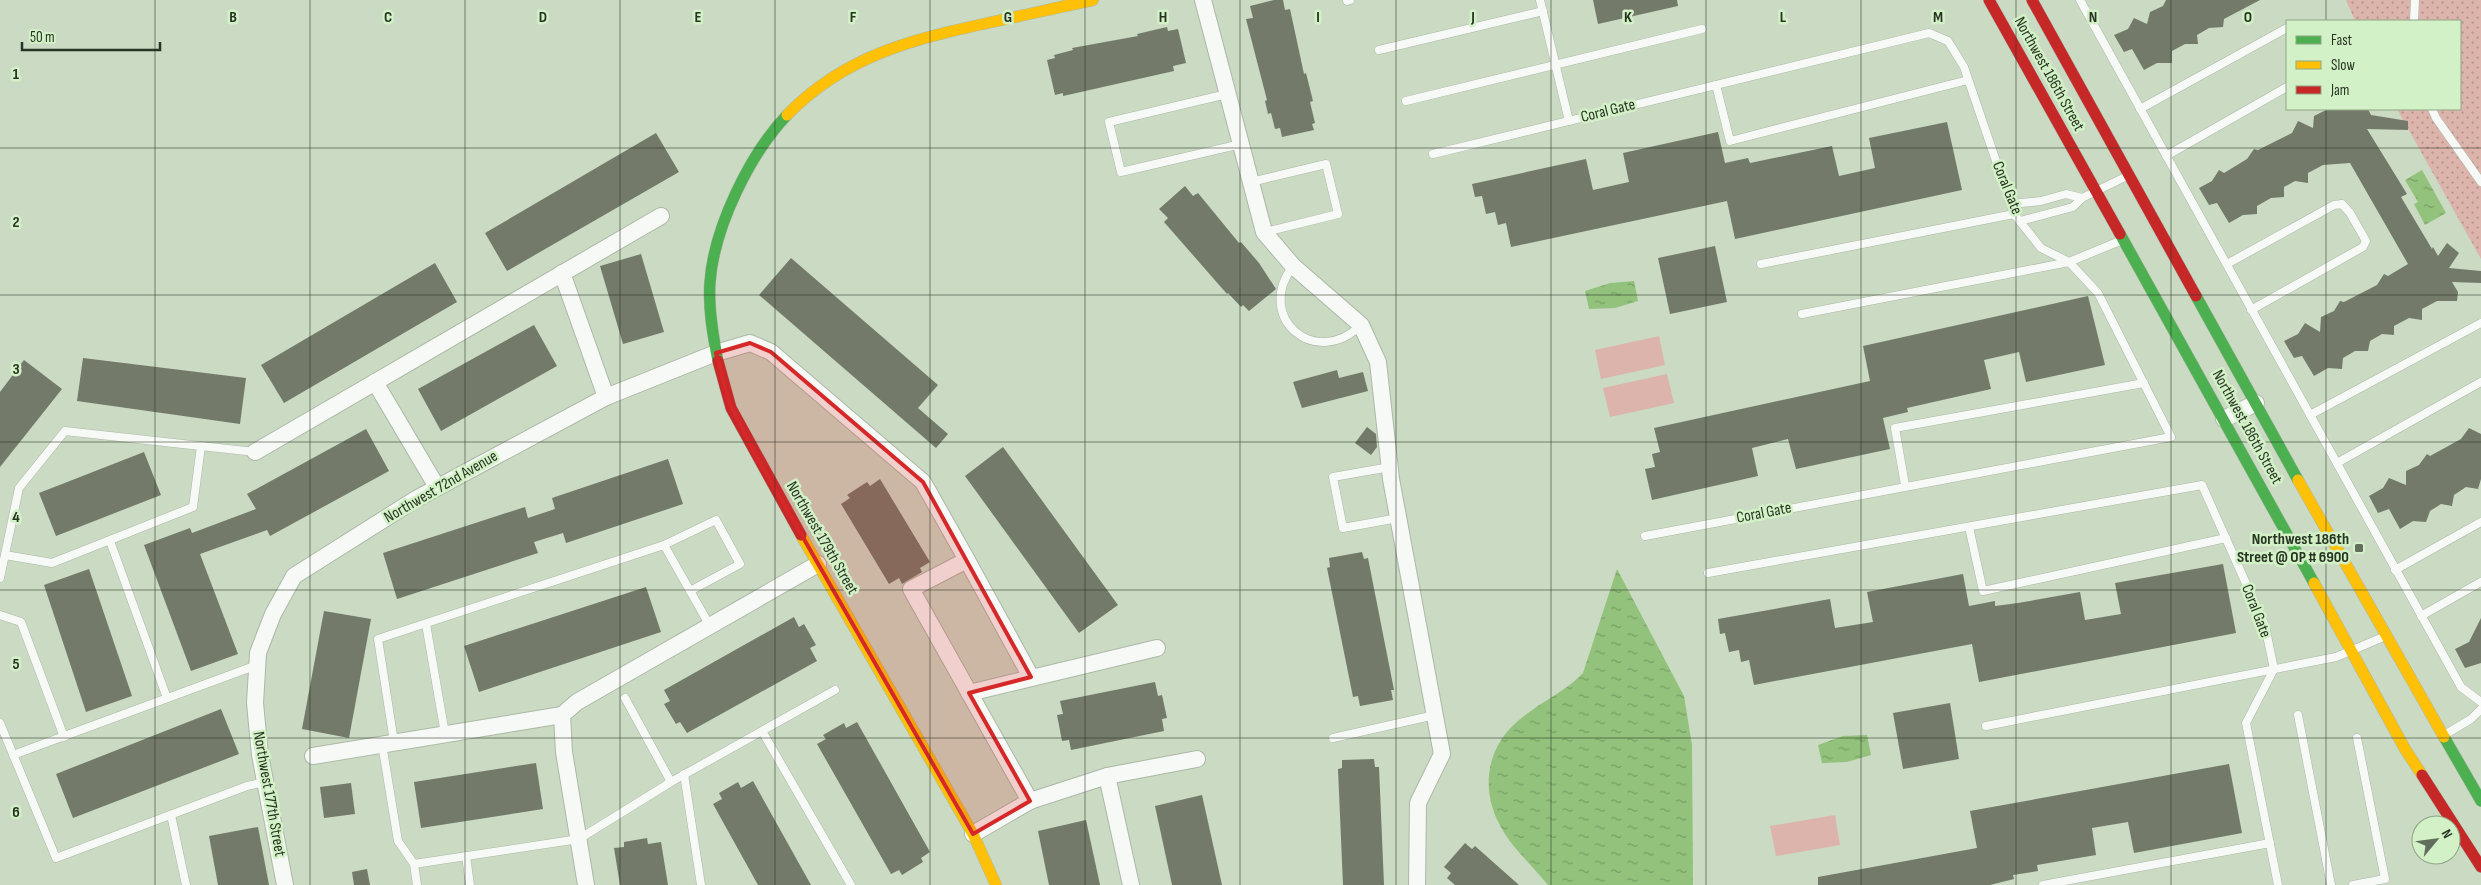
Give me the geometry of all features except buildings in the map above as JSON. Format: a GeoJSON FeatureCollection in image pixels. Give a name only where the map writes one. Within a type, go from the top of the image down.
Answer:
{"type":"FeatureCollection","features":[{"type":"Feature","properties":{"kind":"main road","name":"Northwest 179th Street"},"geometry":{"type":"LineString","coordinates":[[996,885],[973,834],[754,452],[728,402],[716,353],[710,282],[722,227],[739,185],[760,148],[787,115],[813,90],[847,68],[899,45],[951,31],[1093,0]]}},
{"type":"Feature","properties":{"kind":"main road","name":"Northwest 186th Street"},"geometry":{"type":"LineString","coordinates":[[1989,0],[2353,651],[2405,749],[2481,867]]}},
{"type":"Feature","properties":{"kind":"main road","name":"Northwest 186th Street"},"geometry":{"type":"LineString","coordinates":[[2032,0],[2385,636],[2481,801]]}},
{"type":"Feature","properties":{"kind":"street"},"geometry":{"type":"LineString","coordinates":[[1202,0],[1264,232],[1293,266],[1361,325],[1378,362],[1398,518],[1442,754],[1418,803],[1417,885]]}},
{"type":"Feature","properties":{"kind":"street"},"geometry":{"type":"LineString","coordinates":[[255,452],[661,216]]}},
{"type":"Feature","properties":{"kind":"street"},"geometry":{"type":"LineString","coordinates":[[562,273],[606,397]]}},
{"type":"Feature","properties":{"kind":"street","name":"Northwest 72nd Avenue"},"geometry":{"type":"LineString","coordinates":[[255,703],[258,653],[273,614],[294,576],[437,488],[606,397],[716,353],[750,343],[771,352],[923,482],[1031,677]]}},
{"type":"Feature","properties":{"kind":"street"},"geometry":{"type":"LineString","coordinates":[[375,382],[437,488]]}},
{"type":"Feature","properties":{"kind":"street"},"geometry":{"type":"LineString","coordinates":[[2224,419],[2256,403]]}},
{"type":"Feature","properties":{"kind":"street"},"geometry":{"type":"LineString","coordinates":[[967,560],[911,589],[1030,801]]}},
{"type":"Feature","properties":{"kind":"street"},"geometry":{"type":"LineString","coordinates":[[313,756],[562,715],[577,702],[818,564]]}},
{"type":"Feature","properties":{"kind":"street"},"geometry":{"type":"LineString","coordinates":[[969,693],[1156,648]]}},
{"type":"Feature","properties":{"kind":"street","name":"Northwest 177th Street"},"geometry":{"type":"LineString","coordinates":[[255,703],[265,782],[286,885]]}},
{"type":"Feature","properties":{"kind":"street"},"geometry":{"type":"LineString","coordinates":[[562,715],[564,752],[586,885]]}},
{"type":"Feature","properties":{"kind":"street"},"geometry":{"type":"LineString","coordinates":[[973,834],[1030,801],[1107,776],[1197,759]]}},
{"type":"Feature","properties":{"kind":"street"},"geometry":{"type":"LineString","coordinates":[[1107,776],[1131,885]]}},
{"type":"Feature","properties":{"kind":"lane"},"geometry":{"type":"LineString","coordinates":[[1540,0],[1570,121]]}},
{"type":"Feature","properties":{"kind":"lane"},"geometry":{"type":"LineString","coordinates":[[2080,0],[2461,687],[2481,702]]}},
{"type":"Feature","properties":{"kind":"lane"},"geometry":{"type":"LineString","coordinates":[[2414,20],[2415,0]]}},
{"type":"Feature","properties":{"kind":"lane"},"geometry":{"type":"LineString","coordinates":[[1379,50],[1542,11]]}},
{"type":"Feature","properties":{"kind":"lane"},"geometry":{"type":"LineString","coordinates":[[1406,101],[1702,29]]}},
{"type":"Feature","properties":{"kind":"lane"},"geometry":{"type":"LineString","coordinates":[[2140,109],[2286,29]]}},
{"type":"Feature","properties":{"kind":"lane","name":"Coral Gate"},"geometry":{"type":"LineString","coordinates":[[1433,154],[1929,33],[1948,42],[1964,67],[2014,214],[2041,248],[2069,262],[2098,293],[2171,437],[1645,536]]}},
{"type":"Feature","properties":{"kind":"lane"},"geometry":{"type":"LineString","coordinates":[[1716,85],[1730,141],[1968,80]]}},
{"type":"Feature","properties":{"kind":"lane"},"geometry":{"type":"LineString","coordinates":[[2166,156],[2286,88]]}},
{"type":"Feature","properties":{"kind":"lane"},"geometry":{"type":"LineString","coordinates":[[1227,94],[1109,122],[1121,172],[1241,144]]}},
{"type":"Feature","properties":{"kind":"lane"},"geometry":{"type":"LineString","coordinates":[[2432,110],[2436,118],[2481,182]]}},
{"type":"Feature","properties":{"kind":"lane"},"geometry":{"type":"LineString","coordinates":[[1251,182],[1326,164],[1338,214],[1264,232]]}},
{"type":"Feature","properties":{"kind":"lane"},"geometry":{"type":"LineString","coordinates":[[2020,220],[2073,207],[2082,198],[2129,175]]}},
{"type":"Feature","properties":{"kind":"lane"},"geometry":{"type":"LineString","coordinates":[[2010,204],[2041,200],[2066,194],[2082,198]]}},
{"type":"Feature","properties":{"kind":"lane"},"geometry":{"type":"LineString","coordinates":[[2227,264],[2334,205],[2342,204],[2350,213],[2366,241],[2363,247],[2251,310]]}},
{"type":"Feature","properties":{"kind":"lane"},"geometry":{"type":"LineString","coordinates":[[1761,264],[2014,214]]}},
{"type":"Feature","properties":{"kind":"lane"},"geometry":{"type":"LineString","coordinates":[[1802,314],[2069,262],[2122,240]]}},
{"type":"Feature","properties":{"kind":"lane"},"geometry":{"type":"LineString","coordinates":[[1293,266],[1284,278],[1280,292],[1280,307],[1285,321],[1295,332],[1308,340],[1329,342],[1350,336],[1361,325]]}},
{"type":"Feature","properties":{"kind":"lane"},"geometry":{"type":"LineString","coordinates":[[2310,415],[2481,323]]}},
{"type":"Feature","properties":{"kind":"lane"},"geometry":{"type":"LineString","coordinates":[[2337,463],[2481,382]]}},
{"type":"Feature","properties":{"kind":"lane"},"geometry":{"type":"LineString","coordinates":[[1905,486],[1894,428],[2144,383]]}},
{"type":"Feature","properties":{"kind":"lane"},"geometry":{"type":"LineString","coordinates":[[0,578],[19,488],[65,431],[255,452]]}},
{"type":"Feature","properties":{"kind":"lane"},"geometry":{"type":"LineString","coordinates":[[5,555],[52,563],[193,508],[201,446]]}},
{"type":"Feature","properties":{"kind":"lane"},"geometry":{"type":"LineString","coordinates":[[1390,466],[1333,477],[1343,528],[1398,518]]}},
{"type":"Feature","properties":{"kind":"lane","name":"Coral Gate"},"geometry":{"type":"LineString","coordinates":[[1969,527],[2202,485],[2265,626],[2274,669]]}},
{"type":"Feature","properties":{"kind":"lane"},"geometry":{"type":"LineString","coordinates":[[417,885],[414,864],[398,841],[378,639],[664,546],[716,520],[740,564],[690,591]]}},
{"type":"Feature","properties":{"kind":"lane"},"geometry":{"type":"LineString","coordinates":[[2395,570],[2481,522]]}},
{"type":"Feature","properties":{"kind":"lane"},"geometry":{"type":"LineString","coordinates":[[1708,573],[1969,527],[1983,591],[2226,538]]}},
{"type":"Feature","properties":{"kind":"lane"},"geometry":{"type":"LineString","coordinates":[[110,540],[167,698]]}},
{"type":"Feature","properties":{"kind":"lane"},"geometry":{"type":"LineString","coordinates":[[664,546],[710,626]]}},
{"type":"Feature","properties":{"kind":"lane"},"geometry":{"type":"LineString","coordinates":[[2421,616],[2481,582]]}},
{"type":"Feature","properties":{"kind":"lane"},"geometry":{"type":"LineString","coordinates":[[0,615],[21,622],[64,737]]}},
{"type":"Feature","properties":{"kind":"lane"},"geometry":{"type":"LineString","coordinates":[[426,624],[445,734]]}},
{"type":"Feature","properties":{"kind":"lane"},"geometry":{"type":"LineString","coordinates":[[1986,726],[2274,669],[2353,651],[2385,636]]}},
{"type":"Feature","properties":{"kind":"lane"},"geometry":{"type":"LineString","coordinates":[[14,756],[257,665]]}},
{"type":"Feature","properties":{"kind":"lane"},"geometry":{"type":"LineString","coordinates":[[2274,669],[2246,723],[2278,885]]}},
{"type":"Feature","properties":{"kind":"lane"},"geometry":{"type":"LineString","coordinates":[[414,864],[578,839],[684,774],[835,690]]}},
{"type":"Feature","properties":{"kind":"lane"},"geometry":{"type":"LineString","coordinates":[[625,698],[671,782]]}},
{"type":"Feature","properties":{"kind":"lane"},"geometry":{"type":"LineString","coordinates":[[2442,736],[2471,719],[2481,709]]}},
{"type":"Feature","properties":{"kind":"lane"},"geometry":{"type":"LineString","coordinates":[[1332,738],[1435,715]]}},
{"type":"Feature","properties":{"kind":"lane"},"geometry":{"type":"LineString","coordinates":[[2298,715],[2331,885]]}},
{"type":"Feature","properties":{"kind":"lane"},"geometry":{"type":"LineString","coordinates":[[0,723],[56,858],[265,782]]}},
{"type":"Feature","properties":{"kind":"lane"},"geometry":{"type":"LineString","coordinates":[[762,731],[851,885]]}},
{"type":"Feature","properties":{"kind":"lane"},"geometry":{"type":"LineString","coordinates":[[2353,885],[2384,879],[2357,738]]}},
{"type":"Feature","properties":{"kind":"lane"},"geometry":{"type":"LineString","coordinates":[[684,774],[701,885]]}},
{"type":"Feature","properties":{"kind":"lane"},"geometry":{"type":"LineString","coordinates":[[171,815],[186,885]]}},
{"type":"Feature","properties":{"kind":"lane"},"geometry":{"type":"LineString","coordinates":[[2044,885],[2270,843]]}},
{"type":"Feature","properties":{"kind":"lane"},"geometry":{"type":"LineString","coordinates":[[466,856],[470,885]]}},
{"type":"Feature","properties":{"kind":"highlighted area"},"geometry":{"type":"Polygon","coordinates":[[[750,343],[771,352],[923,482],[1031,677],[969,693],[1030,801],[973,834],[754,452],[729,402],[716,353],[750,343]]]}},
{"type":"Feature","properties":{"kind":"shaded area"},"geometry":{"type":"Polygon","coordinates":[[[2346,0],[2481,0],[2481,259],[2398,110],[2461,110],[2461,20],[2355,20],[2346,0]]]}},
{"type":"Feature","properties":{"kind":"shaded area"},"geometry":{"type":"Polygon","coordinates":[[[1659,336],[1665,365],[1601,379],[1595,350],[1659,336]]]}},
{"type":"Feature","properties":{"kind":"shaded area"},"geometry":{"type":"Polygon","coordinates":[[[1667,374],[1674,403],[1610,417],[1603,388],[1667,374]]]}},
{"type":"Feature","properties":{"kind":"shaded area"},"geometry":{"type":"Polygon","coordinates":[[[1835,815],[1840,845],[1776,856],[1770,826],[1835,815]]]}},
{"type":"Feature","properties":{"kind":"water"},"geometry":{"type":"Polygon","coordinates":[[[2422,170],[2446,213],[2425,225],[2414,204],[2418,202],[2405,180],[2422,170]]]}},
{"type":"Feature","properties":{"kind":"water"},"geometry":{"type":"Polygon","coordinates":[[[1634,281],[1638,301],[1615,308],[1589,309],[1585,291],[1610,283],[1634,281]]]}},
{"type":"Feature","properties":{"kind":"water"},"geometry":{"type":"Polygon","coordinates":[[[1617,569],[1684,696],[1692,745],[1693,885],[1548,885],[1518,851],[1502,829],[1495,815],[1491,800],[1489,786],[1493,757],[1508,731],[1519,720],[1568,686],[1583,673],[1617,569]]]}},
{"type":"Feature","properties":{"kind":"water"},"geometry":{"type":"Polygon","coordinates":[[[1867,735],[1871,755],[1847,762],[1822,763],[1818,745],[1843,736],[1867,735]]]}},
{"type":"Feature","properties":{"kind":"traffic: fast"},"geometry":{"type":"LineString","coordinates":[[718,361],[711,322],[710,282],[719,238],[726,215],[747,170],[773,131],[787,115]]}},
{"type":"Feature","properties":{"kind":"traffic: fast"},"geometry":{"type":"LineString","coordinates":[[2120,234],[2314,583]]}},
{"type":"Feature","properties":{"kind":"traffic: fast"},"geometry":{"type":"LineString","coordinates":[[2196,296],[2298,480]]}},
{"type":"Feature","properties":{"kind":"traffic: fast"},"geometry":{"type":"LineString","coordinates":[[2444,737],[2481,801]]}},
{"type":"Feature","properties":{"kind":"traffic: slow"},"geometry":{"type":"LineString","coordinates":[[787,115],[809,94],[833,78],[882,52],[963,28],[1093,0]]}},
{"type":"Feature","properties":{"kind":"traffic: slow"},"geometry":{"type":"LineString","coordinates":[[2298,480],[2444,737]]}},
{"type":"Feature","properties":{"kind":"traffic: slow"},"geometry":{"type":"LineString","coordinates":[[801,535],[973,834],[996,885]]}},
{"type":"Feature","properties":{"kind":"traffic: slow"},"geometry":{"type":"LineString","coordinates":[[2314,583],[2405,749],[2422,775]]}},
{"type":"Feature","properties":{"kind":"traffic: jam"},"geometry":{"type":"LineString","coordinates":[[1989,0],[2120,234]]}},
{"type":"Feature","properties":{"kind":"traffic: jam"},"geometry":{"type":"LineString","coordinates":[[2032,0],[2196,296]]}},
{"type":"Feature","properties":{"kind":"traffic: jam"},"geometry":{"type":"LineString","coordinates":[[718,361],[731,408],[801,535]]}},
{"type":"Feature","properties":{"kind":"traffic: jam"},"geometry":{"type":"LineString","coordinates":[[2422,775],[2481,867]]}},
{"type":"Feature","properties":{"kind":"place","name":"Northwest 186th Street @ OP # 6900"},"geometry":{"type":"Point","coordinates":[2359,548]}}]}
